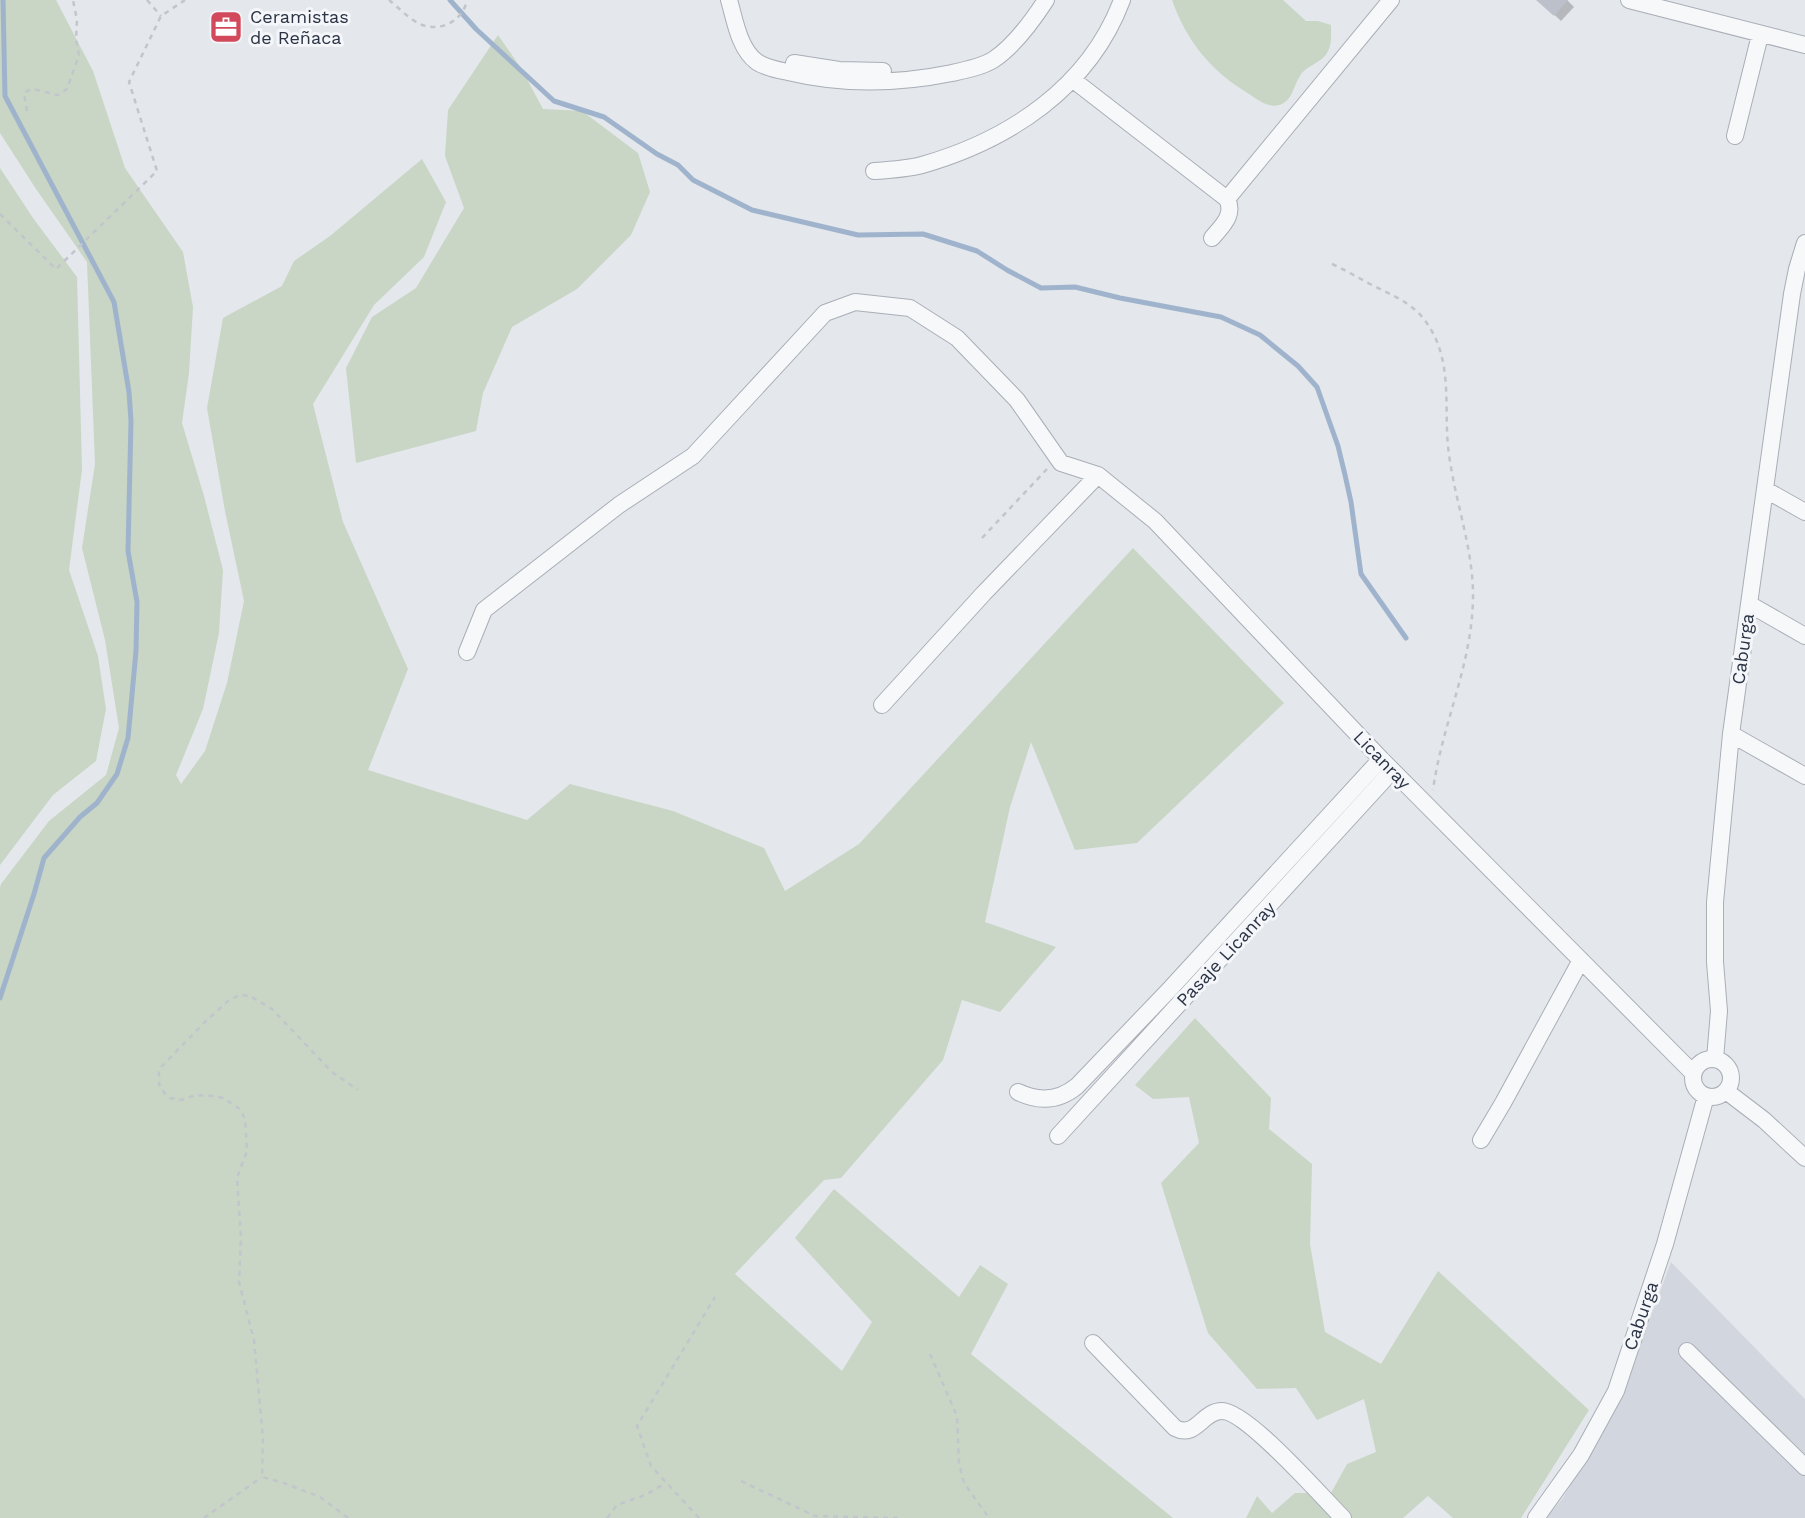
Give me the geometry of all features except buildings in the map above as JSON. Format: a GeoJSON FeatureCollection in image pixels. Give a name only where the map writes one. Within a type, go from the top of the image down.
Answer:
{"type":"FeatureCollection","features":[{"type":"Feature","properties":{"kind":"street"},"geometry":{"type":"LineString","coordinates":[[729,0],[744,49],[758,62],[770,68],[817,79],[861,82],[933,77],[970,69],[990,61],[1002,54],[1025,29],[1046,0]]}},
{"type":"Feature","properties":{"kind":"street"},"geometry":{"type":"LineString","coordinates":[[874,171],[921,165],[974,147],[1037,112],[1072,79],[1100,44],[1122,0]]}},
{"type":"Feature","properties":{"kind":"street"},"geometry":{"type":"LineString","coordinates":[[1227,199],[1391,0]]}},
{"type":"Feature","properties":{"kind":"street"},"geometry":{"type":"LineString","coordinates":[[1629,0],[1805,46]]}},
{"type":"Feature","properties":{"kind":"street"},"geometry":{"type":"LineString","coordinates":[[1735,136],[1760,35]]}},
{"type":"Feature","properties":{"kind":"street"},"geometry":{"type":"LineString","coordinates":[[1072,79],[1227,199],[1231,207],[1230,215],[1212,238]]}},
{"type":"Feature","properties":{"kind":"street","name":"Caburga"},"geometry":{"type":"LineString","coordinates":[[1715,1059],[1719,1011],[1715,962],[1715,902],[1731,734],[1766,490],[1799,298],[1805,243]]}},
{"type":"Feature","properties":{"kind":"street"},"geometry":{"type":"LineString","coordinates":[[467,652],[484,610],[620,505],[693,456],[825,313],[855,302],[910,308],[957,338],[1017,400],[1061,463]]}},
{"type":"Feature","properties":{"kind":"street","name":"Licanray"},"geometry":{"type":"LineString","coordinates":[[1061,463],[1098,475],[1155,520],[1387,765],[1693,1073]]}},
{"type":"Feature","properties":{"kind":"street"},"geometry":{"type":"LineString","coordinates":[[882,705],[984,593],[1098,475]]}},
{"type":"Feature","properties":{"kind":"street"},"geometry":{"type":"LineString","coordinates":[[1766,490],[1805,512]]}},
{"type":"Feature","properties":{"kind":"street"},"geometry":{"type":"LineString","coordinates":[[1749,604],[1805,636]]}},
{"type":"Feature","properties":{"kind":"street"},"geometry":{"type":"LineString","coordinates":[[1731,734],[1805,776]]}},
{"type":"Feature","properties":{"kind":"street"},"geometry":{"type":"LineString","coordinates":[[1018,1092],[1046,1099],[1065,1095],[1077,1086],[1387,765]]}},
{"type":"Feature","properties":{"kind":"street","name":"Pasaje Licanray"},"geometry":{"type":"LineString","coordinates":[[1058,1136],[1387,765]]}},
{"type":"Feature","properties":{"kind":"street"},"geometry":{"type":"LineString","coordinates":[[1481,1140],[1580,960]]}},
{"type":"Feature","properties":{"kind":"street"},"geometry":{"type":"LineString","coordinates":[[1715,1059],[1721,1060],[1729,1069],[1731,1081],[1726,1091],[1717,1097],[1706,1097],[1700,1094],[1694,1085],[1693,1073],[1703,1060],[1715,1059]]}},
{"type":"Feature","properties":{"kind":"street"},"geometry":{"type":"LineString","coordinates":[[1726,1091],[1764,1120],[1805,1158]]}},
{"type":"Feature","properties":{"kind":"street","name":"Caburga"},"geometry":{"type":"LineString","coordinates":[[1536,1518],[1581,1455],[1616,1391],[1665,1244],[1706,1097]]}},
{"type":"Feature","properties":{"kind":"street"},"geometry":{"type":"LineString","coordinates":[[1093,1343],[1175,1428],[1189,1431],[1207,1415],[1218,1411],[1239,1417],[1257,1430],[1343,1518]]}},
{"type":"Feature","properties":{"kind":"street"},"geometry":{"type":"LineString","coordinates":[[1687,1351],[1805,1467]]}},
{"type":"Feature","properties":{"kind":"path"},"geometry":{"type":"LineString","coordinates":[[27,111],[24,93],[28,89],[58,95],[66,89],[79,55],[73,0]]}},
{"type":"Feature","properties":{"kind":"path"},"geometry":{"type":"LineString","coordinates":[[147,0],[161,16]]}},
{"type":"Feature","properties":{"kind":"path"},"geometry":{"type":"LineString","coordinates":[[0,214],[56,269],[157,171],[129,82],[161,16],[185,0]]}},
{"type":"Feature","properties":{"kind":"path"},"geometry":{"type":"LineString","coordinates":[[389,0],[420,24],[440,27],[456,20],[466,7],[467,0]]}},
{"type":"Feature","properties":{"kind":"path"},"geometry":{"type":"LineString","coordinates":[[1332,264],[1395,296],[1417,311],[1433,332],[1445,370],[1448,448],[1472,573],[1472,606],[1468,648],[1434,778],[1430,807],[1434,813]]}},
{"type":"Feature","properties":{"kind":"path"},"geometry":{"type":"LineString","coordinates":[[982,538],[1048,468],[1061,463]]}},
{"type":"Feature","properties":{"kind":"path"},"geometry":{"type":"LineString","coordinates":[[262,1477],[263,1439],[254,1340],[239,1282],[237,1178],[247,1151],[245,1119],[240,1109],[223,1098],[170,1098],[159,1084],[159,1072],[204,1023],[229,1000],[240,995],[250,996],[271,1009],[332,1072],[358,1090]]}},
{"type":"Feature","properties":{"kind":"path"},"geometry":{"type":"LineString","coordinates":[[699,1518],[651,1466],[636,1426],[715,1297]]}},
{"type":"Feature","properties":{"kind":"path"},"geometry":{"type":"LineString","coordinates":[[930,1354],[957,1416],[959,1463],[964,1483],[989,1518]]}},
{"type":"Feature","properties":{"kind":"path"},"geometry":{"type":"LineString","coordinates":[[204,1518],[262,1477],[320,1497],[348,1518]]}},
{"type":"Feature","properties":{"kind":"path"},"geometry":{"type":"LineString","coordinates":[[741,1481],[815,1516],[898,1518]]}},
{"type":"Feature","properties":{"kind":"path"},"geometry":{"type":"LineString","coordinates":[[607,1518],[617,1505],[645,1495],[667,1483]]}},
{"type":"Feature","properties":{"kind":"shaded area"},"geometry":{"type":"Polygon","coordinates":[[[1671,1262],[1805,1399],[1805,1518],[1546,1518],[1563,1498],[1626,1383],[1671,1262]]]}},
{"type":"Feature","properties":{"kind":"green space"},"geometry":{"type":"Polygon","coordinates":[[[0,0],[56,0],[93,71],[125,168],[183,252],[193,307],[189,373],[182,423],[223,570],[219,633],[203,709],[176,775],[181,784],[205,751],[227,683],[244,601],[207,408],[223,318],[282,286],[294,261],[330,236],[422,159],[446,202],[424,257],[374,305],[313,404],[343,522],[408,669],[368,770],[527,820],[570,784],[673,811],[764,848],[785,891],[859,844],[1133,548],[1284,703],[1137,843],[1075,850],[1031,742],[1010,807],[985,922],[1056,947],[1000,1012],[962,1000],[943,1060],[841,1178],[824,1180],[735,1274],[842,1371],[872,1322],[795,1238],[834,1189],[959,1297],[980,1265],[1008,1284],[971,1354],[1173,1518],[0,1518],[0,888],[49,821],[106,775],[119,728],[105,640],[82,548],[95,464],[87,262],[0,133],[0,0]]]}},
{"type":"Feature","properties":{"kind":"green space"},"geometry":{"type":"Polygon","coordinates":[[[1172,0],[1283,0],[1306,21],[1331,25],[1329,48],[1326,55],[1303,72],[1284,103],[1275,106],[1267,104],[1235,85],[1212,65],[1185,29],[1172,0]]]}},
{"type":"Feature","properties":{"kind":"green space"},"geometry":{"type":"Polygon","coordinates":[[[498,35],[521,68],[543,109],[582,111],[638,153],[650,192],[631,235],[577,289],[512,327],[483,393],[476,431],[356,463],[346,368],[372,317],[416,288],[464,208],[445,156],[448,110],[498,35]]]}},
{"type":"Feature","properties":{"kind":"green space"},"geometry":{"type":"Polygon","coordinates":[[[0,168],[77,277],[82,469],[69,570],[98,656],[106,709],[96,761],[53,795],[0,865],[0,168]]]}},
{"type":"Feature","properties":{"kind":"green space"},"geometry":{"type":"Polygon","coordinates":[[[1195,1018],[1271,1098],[1269,1129],[1312,1164],[1310,1244],[1325,1332],[1381,1364],[1438,1271],[1589,1410],[1521,1518],[1453,1518],[1428,1496],[1403,1518],[1246,1518],[1257,1496],[1272,1513],[1295,1493],[1331,1493],[1347,1464],[1376,1452],[1364,1399],[1317,1420],[1296,1388],[1257,1389],[1208,1333],[1161,1183],[1199,1143],[1189,1097],[1153,1099],[1135,1085],[1195,1018]]]}},
{"type":"Feature","properties":{"kind":"waterway"},"geometry":{"type":"LineString","coordinates":[[0,998],[44,858],[80,817],[97,803],[117,774],[128,738],[136,651],[137,602],[128,551],[131,421],[129,392],[114,302],[5,96],[3,0]]}},
{"type":"Feature","properties":{"kind":"waterway"},"geometry":{"type":"LineString","coordinates":[[450,0],[476,29],[554,101],[604,117],[657,154],[678,165],[693,180],[752,210],[858,235],[923,234],[977,251],[1041,288],[1075,287],[1221,317],[1260,335],[1298,366],[1317,387],[1338,446],[1345,475],[1361,574],[1406,638]]}},
{"type":"Feature","properties":{"kind":"place","name":"Ceramistas de Reñaca"},"geometry":{"type":"Point","coordinates":[226,27]}}]}
